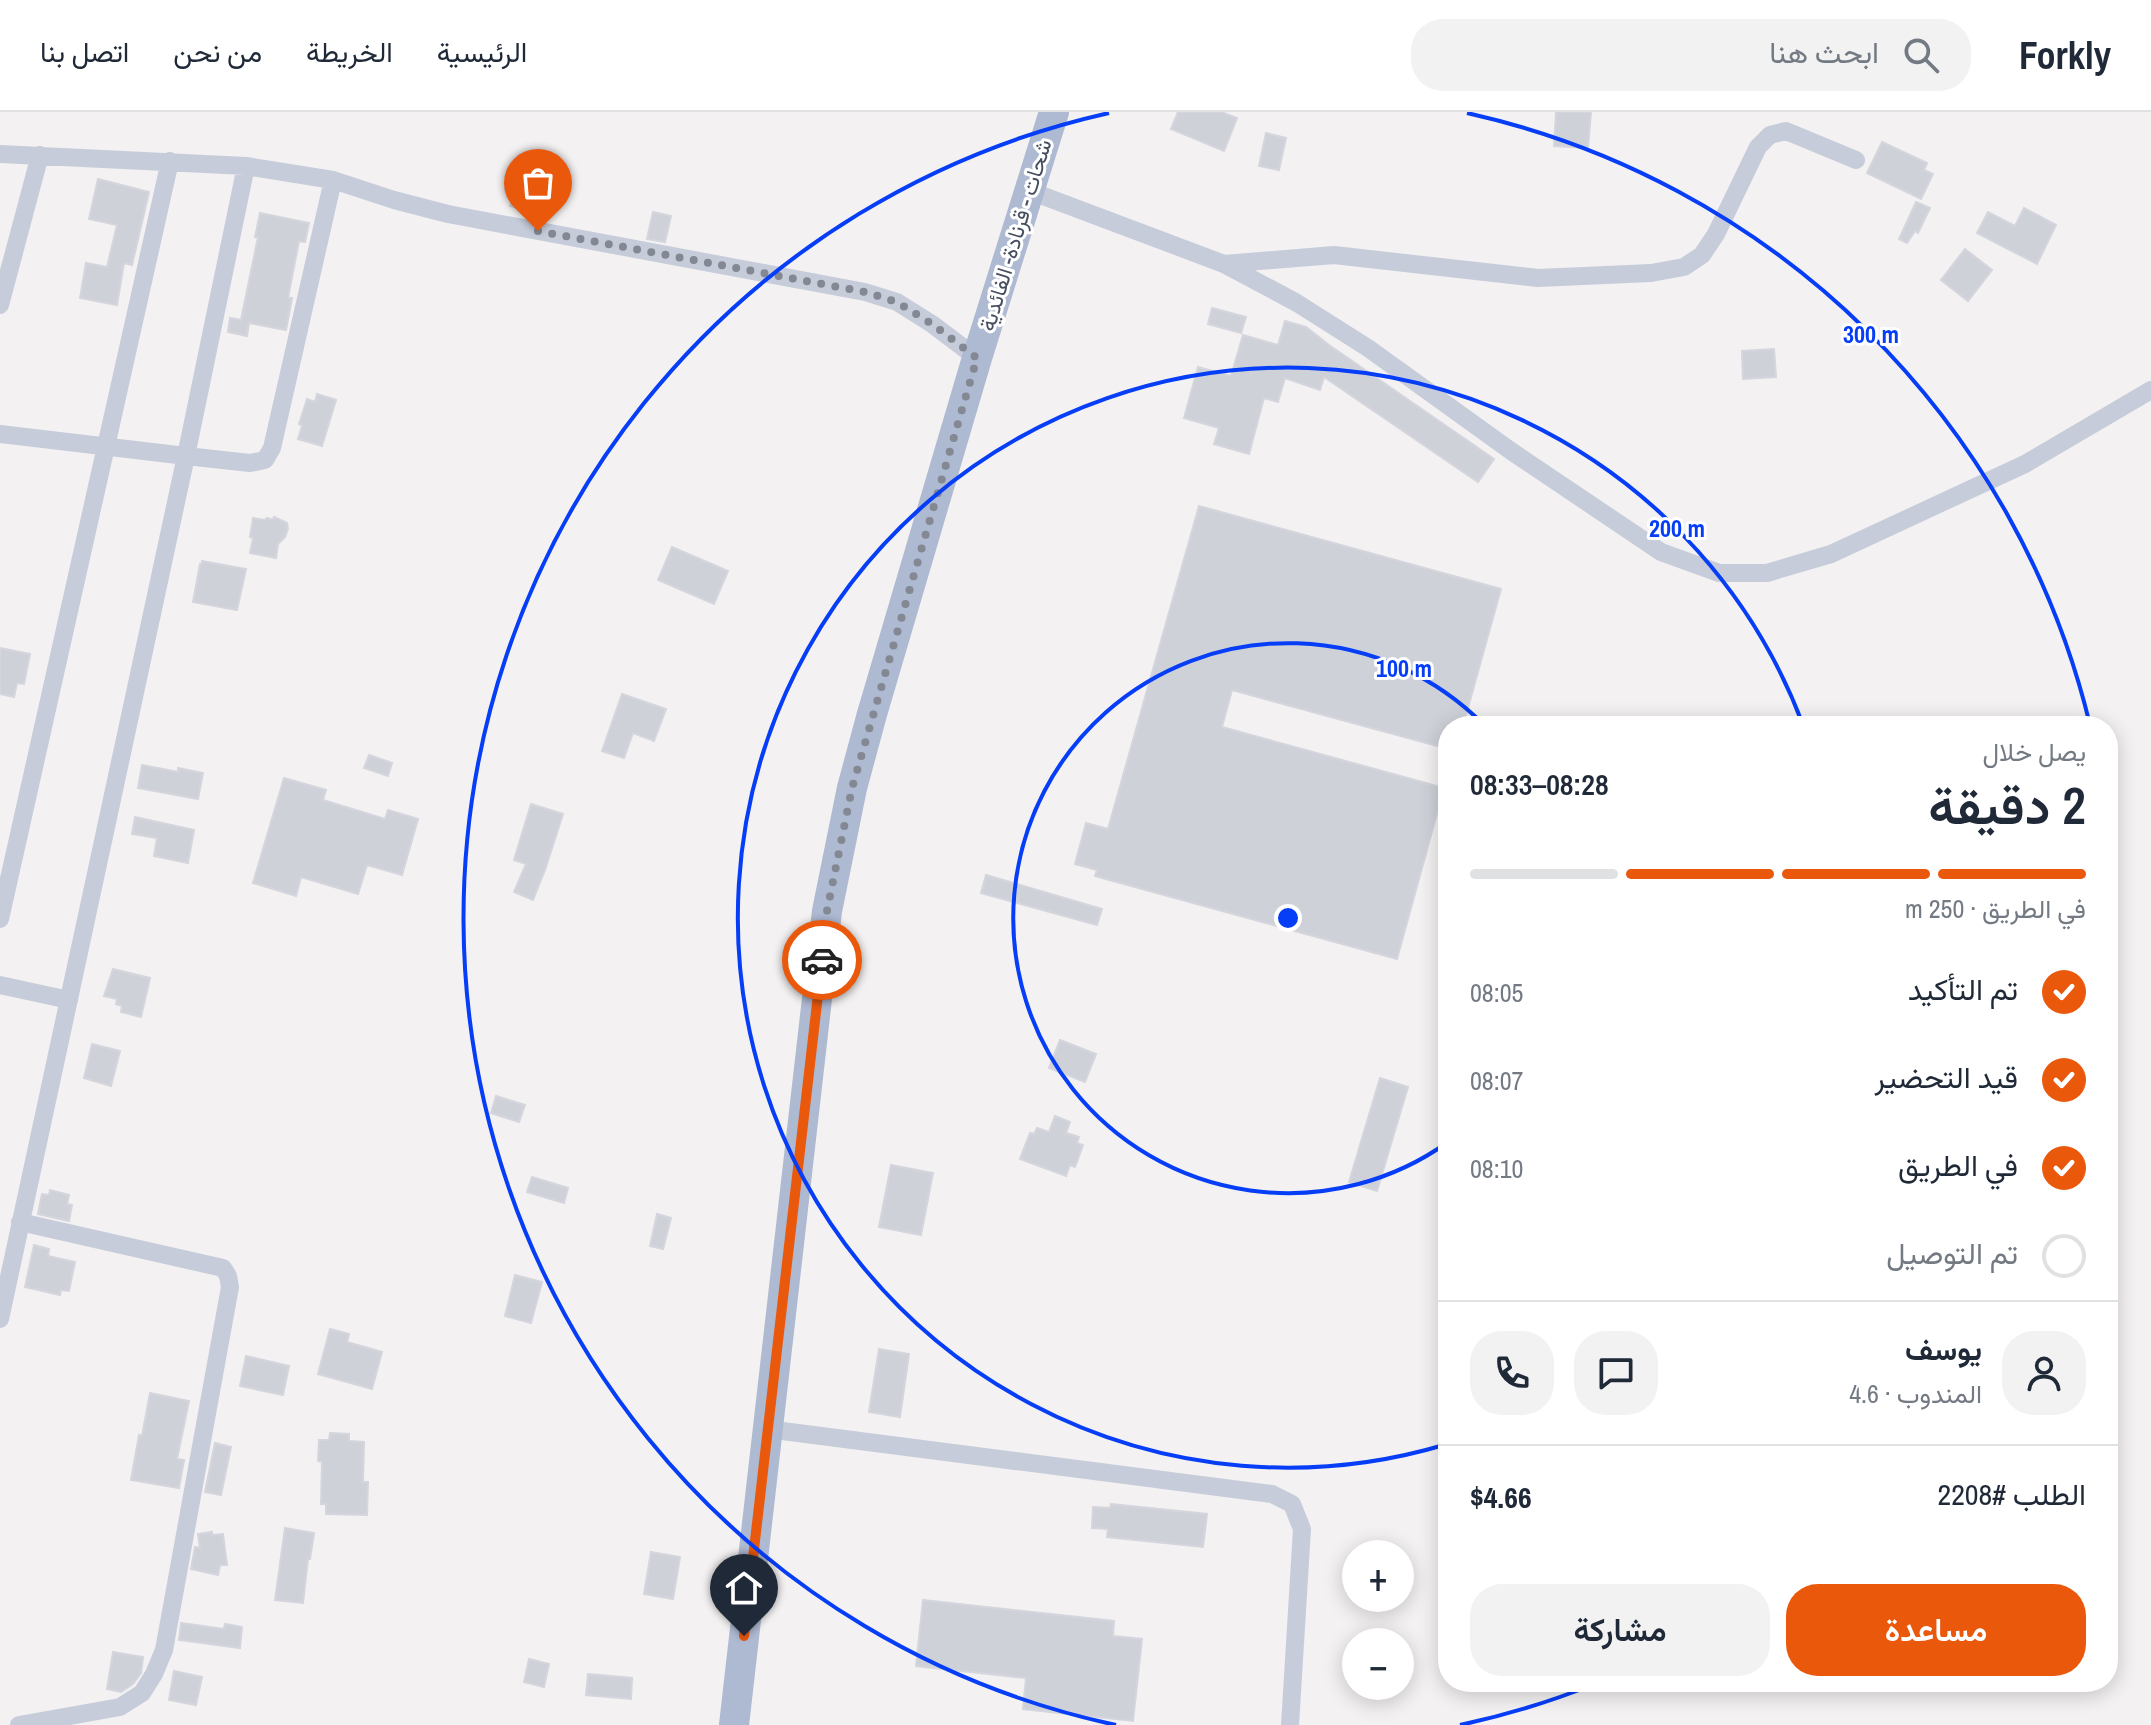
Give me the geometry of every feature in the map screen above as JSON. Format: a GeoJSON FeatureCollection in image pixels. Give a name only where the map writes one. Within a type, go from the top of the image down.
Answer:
{"type":"FeatureCollection","features":[{"type":"Feature","properties":{"kind":"main road","name":"شحات - قرنادة- الفائدية"},"geometry":{"type":"LineString","coordinates":[[734,1725],[827,911],[852,788],[977,358],[1054,112]]}},
{"type":"Feature","properties":{"kind":"street"},"geometry":{"type":"LineString","coordinates":[[1224,264],[1334,255],[1538,278],[1651,273],[1684,267],[1702,255],[1716,234],[1758,147],[1770,135],[1786,131],[1856,160]]}},
{"type":"Feature","properties":{"kind":"street"},"geometry":{"type":"LineString","coordinates":[[0,154],[246,166],[333,180],[448,214],[865,292],[897,302],[977,358]]}},
{"type":"Feature","properties":{"kind":"street"},"geometry":{"type":"LineString","coordinates":[[0,305],[40,155]]}},
{"type":"Feature","properties":{"kind":"street"},"geometry":{"type":"LineString","coordinates":[[0,919],[170,161]]}},
{"type":"Feature","properties":{"kind":"street"},"geometry":{"type":"LineString","coordinates":[[0,1319],[246,166]]}},
{"type":"Feature","properties":{"kind":"street"},"geometry":{"type":"LineString","coordinates":[[0,434],[250,463],[265,460],[272,448],[333,180]]}},
{"type":"Feature","properties":{"kind":"street"},"geometry":{"type":"LineString","coordinates":[[1030,191],[1224,264],[1297,303],[1368,348],[1511,451],[1661,552],[1719,573],[1767,573],[1831,554],[2025,464],[2151,390]]}},
{"type":"Feature","properties":{"kind":"street"},"geometry":{"type":"LineString","coordinates":[[0,985],[69,1000]]}},
{"type":"Feature","properties":{"kind":"street"},"geometry":{"type":"LineString","coordinates":[[19,1725],[120,1707],[142,1693],[154,1674],[164,1650],[230,1287],[223,1268],[20,1222]]}},
{"type":"Feature","properties":{"kind":"street"},"geometry":{"type":"LineString","coordinates":[[767,1429],[1272,1494],[1292,1504],[1302,1529],[1290,1725]]}},
{"type":"Feature","properties":{"kind":"building"},"geometry":{"type":"Polygon","coordinates":[[[1178,112],[1221,112],[1237,118],[1224,151],[1171,129],[1178,112]]]}},
{"type":"Feature","properties":{"kind":"building"},"geometry":{"type":"Polygon","coordinates":[[[1556,112],[1591,112],[1588,148],[1554,146],[1556,112]]]}},
{"type":"Feature","properties":{"kind":"building"},"geometry":{"type":"Polygon","coordinates":[[[1266,133],[1286,138],[1279,170],[1259,166],[1266,133]]]}},
{"type":"Feature","properties":{"kind":"building"},"geometry":{"type":"Polygon","coordinates":[[[1882,142],[1927,163],[1924,170],[1933,174],[1921,199],[1867,173],[1882,142]]]}},
{"type":"Feature","properties":{"kind":"building"},"geometry":{"type":"Polygon","coordinates":[[[523,165],[569,175],[566,189],[534,183],[524,210],[510,206],[523,165]]]}},
{"type":"Feature","properties":{"kind":"building"},"geometry":{"type":"Polygon","coordinates":[[[98,179],[149,192],[132,265],[124,263],[117,305],[80,298],[86,263],[107,267],[117,225],[89,219],[98,179]]]}},
{"type":"Feature","properties":{"kind":"building"},"geometry":{"type":"Polygon","coordinates":[[[1916,202],[1930,208],[1918,233],[1915,231],[1907,243],[1899,239],[1916,202]]]}},
{"type":"Feature","properties":{"kind":"building"},"geometry":{"type":"Polygon","coordinates":[[[2024,208],[2056,225],[2037,264],[1977,233],[1988,212],[2015,226],[2024,208]]]}},
{"type":"Feature","properties":{"kind":"building"},"geometry":{"type":"Polygon","coordinates":[[[653,212],[671,216],[665,242],[647,239],[653,212]]]}},
{"type":"Feature","properties":{"kind":"building"},"geometry":{"type":"Polygon","coordinates":[[[260,213],[309,223],[305,242],[299,241],[288,298],[292,298],[286,330],[249,323],[247,336],[228,332],[230,318],[241,320],[260,213]]]}},
{"type":"Feature","properties":{"kind":"building"},"geometry":{"type":"Polygon","coordinates":[[[1965,249],[1992,270],[1968,301],[1941,280],[1965,249]]]}},
{"type":"Feature","properties":{"kind":"building"},"geometry":{"type":"Polygon","coordinates":[[[1212,308],[1246,317],[1241,333],[1208,324],[1212,308]]]}},
{"type":"Feature","properties":{"kind":"building"},"geometry":{"type":"Polygon","coordinates":[[[1285,321],[1306,327],[1494,459],[1478,482],[1324,377],[1320,390],[1285,378],[1278,402],[1264,398],[1249,454],[1214,444],[1219,428],[1184,418],[1198,367],[1231,376],[1243,335],[1278,345],[1285,321]]]}},
{"type":"Feature","properties":{"kind":"building"},"geometry":{"type":"Polygon","coordinates":[[[1774,349],[1776,377],[1743,379],[1742,351],[1774,349]]]}},
{"type":"Feature","properties":{"kind":"building"},"geometry":{"type":"Polygon","coordinates":[[[317,394],[336,400],[322,446],[298,439],[307,399],[315,402],[317,394]]]}},
{"type":"Feature","properties":{"kind":"building"},"geometry":{"type":"Polygon","coordinates":[[[1199,506],[1501,589],[1466,716],[1438,716],[1438,746],[1232,690],[1222,727],[1438,786],[1438,810],[1397,959],[1095,876],[1097,870],[1075,864],[1086,823],[1108,829],[1199,506]]]}},
{"type":"Feature","properties":{"kind":"building"},"geometry":{"type":"Polygon","coordinates":[[[274,517],[287,523],[288,529],[278,544],[276,558],[250,553],[253,518],[273,520],[274,517]]]}},
{"type":"Feature","properties":{"kind":"building"},"geometry":{"type":"Polygon","coordinates":[[[672,547],[728,571],[714,604],[658,580],[672,547]]]}},
{"type":"Feature","properties":{"kind":"building"},"geometry":{"type":"Polygon","coordinates":[[[202,561],[246,569],[237,610],[193,602],[202,561]]]}},
{"type":"Feature","properties":{"kind":"building"},"geometry":{"type":"Polygon","coordinates":[[[0,648],[30,654],[24,684],[17,683],[14,697],[0,694],[0,648]]]}},
{"type":"Feature","properties":{"kind":"building"},"geometry":{"type":"Polygon","coordinates":[[[622,694],[666,709],[654,741],[633,733],[624,758],[602,751],[622,694]]]}},
{"type":"Feature","properties":{"kind":"building"},"geometry":{"type":"Polygon","coordinates":[[[369,755],[392,763],[388,776],[364,768],[369,755]]]}},
{"type":"Feature","properties":{"kind":"building"},"geometry":{"type":"Polygon","coordinates":[[[142,765],[203,773],[198,799],[138,788],[142,765]]]}},
{"type":"Feature","properties":{"kind":"building"},"geometry":{"type":"Polygon","coordinates":[[[284,778],[326,790],[323,800],[385,819],[388,810],[418,819],[402,875],[367,865],[358,894],[301,877],[296,896],[253,883],[284,778]]]}},
{"type":"Feature","properties":{"kind":"building"},"geometry":{"type":"Polygon","coordinates":[[[531,804],[563,814],[533,900],[514,892],[526,864],[514,860],[531,804]]]}},
{"type":"Feature","properties":{"kind":"building"},"geometry":{"type":"Polygon","coordinates":[[[135,817],[194,830],[188,863],[154,856],[157,838],[132,834],[135,817]]]}},
{"type":"Feature","properties":{"kind":"building"},"geometry":{"type":"Polygon","coordinates":[[[986,875],[1102,909],[1097,925],[981,893],[986,875]]]}},
{"type":"Feature","properties":{"kind":"building"},"geometry":{"type":"Polygon","coordinates":[[[113,969],[150,978],[141,1017],[121,1012],[122,1006],[116,1004],[117,999],[104,996],[113,969]]]}},
{"type":"Feature","properties":{"kind":"building"},"geometry":{"type":"Polygon","coordinates":[[[1060,1040],[1096,1054],[1085,1082],[1049,1068],[1060,1040]]]}},
{"type":"Feature","properties":{"kind":"building"},"geometry":{"type":"Polygon","coordinates":[[[92,1044],[120,1051],[111,1086],[84,1078],[92,1044]]]}},
{"type":"Feature","properties":{"kind":"building"},"geometry":{"type":"Polygon","coordinates":[[[1380,1078],[1408,1087],[1377,1191],[1349,1182],[1380,1078]]]}},
{"type":"Feature","properties":{"kind":"building"},"geometry":{"type":"Polygon","coordinates":[[[496,1096],[525,1105],[519,1122],[491,1113],[496,1096]]]}},
{"type":"Feature","properties":{"kind":"building"},"geometry":{"type":"Polygon","coordinates":[[[1055,1116],[1070,1122],[1066,1133],[1079,1137],[1077,1143],[1083,1145],[1075,1167],[1070,1165],[1066,1176],[1020,1159],[1030,1133],[1034,1134],[1037,1128],[1049,1132],[1055,1116]]]}},
{"type":"Feature","properties":{"kind":"building"},"geometry":{"type":"Polygon","coordinates":[[[891,1165],[933,1173],[921,1235],[879,1227],[891,1165]]]}},
{"type":"Feature","properties":{"kind":"building"},"geometry":{"type":"Polygon","coordinates":[[[532,1177],[568,1188],[564,1203],[527,1192],[532,1177]]]}},
{"type":"Feature","properties":{"kind":"building"},"geometry":{"type":"Polygon","coordinates":[[[50,1190],[69,1195],[67,1204],[72,1205],[69,1221],[38,1214],[42,1194],[49,1195],[50,1190]]]}},
{"type":"Feature","properties":{"kind":"building"},"geometry":{"type":"Polygon","coordinates":[[[657,1214],[671,1218],[663,1249],[650,1246],[657,1214]]]}},
{"type":"Feature","properties":{"kind":"building"},"geometry":{"type":"Polygon","coordinates":[[[34,1245],[49,1249],[48,1256],[75,1262],[69,1291],[61,1290],[60,1295],[25,1287],[34,1245]]]}},
{"type":"Feature","properties":{"kind":"building"},"geometry":{"type":"Polygon","coordinates":[[[515,1275],[542,1282],[531,1323],[505,1316],[515,1275]]]}},
{"type":"Feature","properties":{"kind":"building"},"geometry":{"type":"Polygon","coordinates":[[[330,1329],[349,1334],[347,1342],[382,1352],[372,1389],[318,1374],[330,1329]]]}},
{"type":"Feature","properties":{"kind":"building"},"geometry":{"type":"Polygon","coordinates":[[[879,1349],[909,1354],[900,1417],[869,1412],[879,1349]]]}},
{"type":"Feature","properties":{"kind":"building"},"geometry":{"type":"Polygon","coordinates":[[[246,1356],[289,1366],[283,1395],[240,1386],[246,1356]]]}},
{"type":"Feature","properties":{"kind":"building"},"geometry":{"type":"Polygon","coordinates":[[[150,1393],[189,1401],[177,1459],[184,1460],[179,1488],[131,1480],[150,1393]]]}},
{"type":"Feature","properties":{"kind":"building"},"geometry":{"type":"Polygon","coordinates":[[[330,1433],[349,1434],[349,1441],[364,1442],[363,1482],[368,1482],[367,1515],[326,1514],[326,1504],[321,1504],[319,1440],[329,1440],[330,1433]]]}},
{"type":"Feature","properties":{"kind":"building"},"geometry":{"type":"Polygon","coordinates":[[[215,1443],[231,1447],[221,1495],[205,1492],[215,1443]]]}},
{"type":"Feature","properties":{"kind":"building"},"geometry":{"type":"Polygon","coordinates":[[[1111,1504],[1207,1514],[1203,1547],[1107,1537],[1108,1529],[1092,1528],[1093,1507],[1110,1508],[1111,1504]]]}},
{"type":"Feature","properties":{"kind":"building"},"geometry":{"type":"Polygon","coordinates":[[[285,1528],[314,1533],[303,1603],[275,1600],[285,1528]]]}},
{"type":"Feature","properties":{"kind":"building"},"geometry":{"type":"Polygon","coordinates":[[[212,1532],[212,1535],[223,1534],[227,1565],[220,1565],[218,1575],[191,1569],[195,1547],[200,1548],[198,1534],[212,1532]]]}},
{"type":"Feature","properties":{"kind":"building"},"geometry":{"type":"Polygon","coordinates":[[[651,1552],[680,1557],[673,1599],[644,1594],[651,1552]]]}},
{"type":"Feature","properties":{"kind":"building"},"geometry":{"type":"Polygon","coordinates":[[[923,1600],[1114,1621],[1113,1636],[1142,1639],[1133,1721],[1023,1709],[1026,1678],[916,1666],[923,1600]]]}},
{"type":"Feature","properties":{"kind":"building"},"geometry":{"type":"Polygon","coordinates":[[[181,1623],[224,1629],[225,1624],[242,1627],[240,1648],[179,1640],[181,1623]]]}},
{"type":"Feature","properties":{"kind":"building"},"geometry":{"type":"Polygon","coordinates":[[[113,1652],[143,1657],[141,1673],[133,1684],[121,1692],[107,1689],[113,1652]]]}},
{"type":"Feature","properties":{"kind":"building"},"geometry":{"type":"Polygon","coordinates":[[[529,1659],[549,1664],[544,1687],[524,1682],[529,1659]]]}},
{"type":"Feature","properties":{"kind":"building"},"geometry":{"type":"Polygon","coordinates":[[[174,1671],[202,1677],[196,1705],[169,1700],[174,1671]]]}},
{"type":"Feature","properties":{"kind":"building"},"geometry":{"type":"Polygon","coordinates":[[[588,1674],[632,1678],[631,1699],[586,1695],[588,1674]]]}},
{"type":"Feature","properties":{"kind":"way so far"},"geometry":{"type":"LineString","coordinates":[[538,231],[865,292],[897,302],[977,358],[852,788],[827,911],[822,960]]}},
{"type":"Feature","properties":{"kind":"route"},"geometry":{"type":"LineString","coordinates":[[744,1636],[822,960]]}}]}
